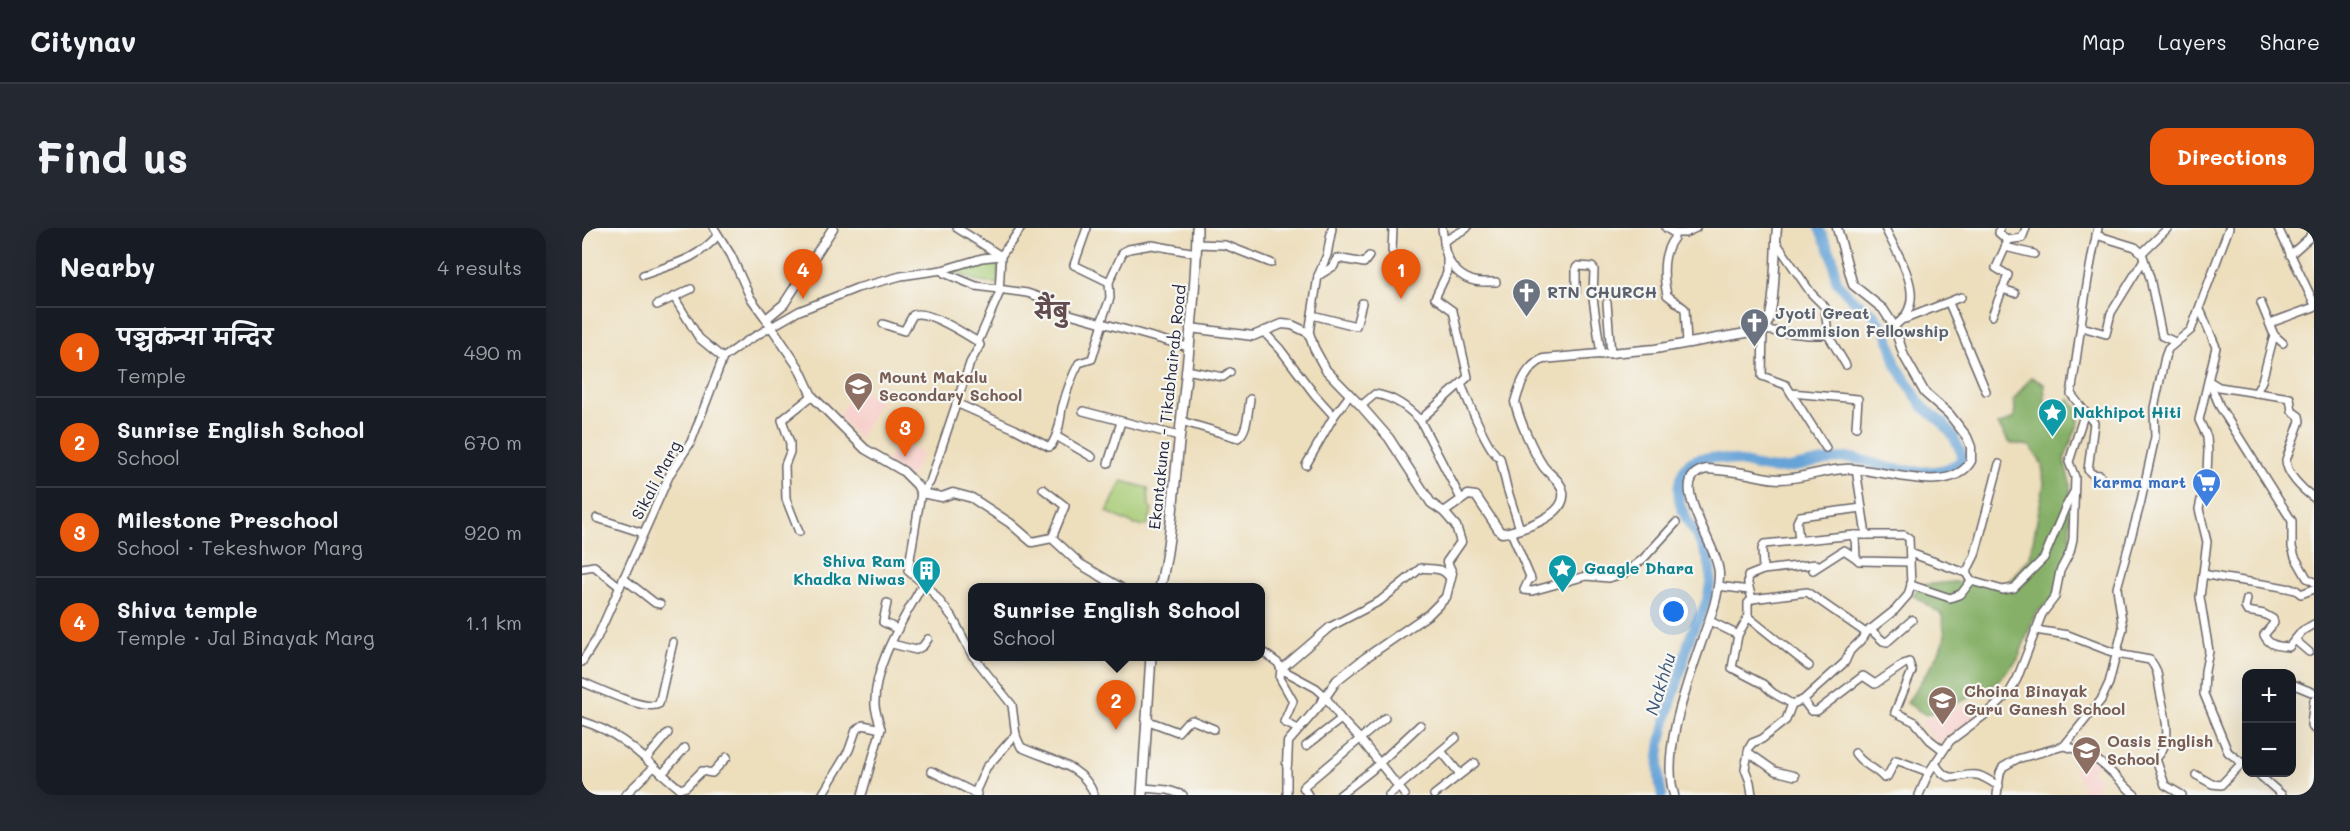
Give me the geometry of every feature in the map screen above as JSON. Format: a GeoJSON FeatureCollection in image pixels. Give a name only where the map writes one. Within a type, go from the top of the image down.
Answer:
{"type":"FeatureCollection","features":[{"type":"Feature","properties":{"kind":"main road","name":"Ekantakuna - Tikabhairab Road"},"geometry":{"type":"LineString","coordinates":[[1161,583],[1166,560],[1181,421],[1197,228]]}},
{"type":"Feature","properties":{"kind":"main road"},"geometry":{"type":"LineString","coordinates":[[1142,791],[1151,661]]}},
{"type":"Feature","properties":{"kind":"street"},"geometry":{"type":"LineString","coordinates":[[674,297],[699,338],[723,358],[768,323],[784,304],[833,228]]}},
{"type":"Feature","properties":{"kind":"street"},"geometry":{"type":"LineString","coordinates":[[957,228],[1001,256]]}},
{"type":"Feature","properties":{"kind":"street"},"geometry":{"type":"LineString","coordinates":[[968,648],[953,618],[923,584],[910,574],[907,565],[913,547],[921,493],[930,482],[970,363],[980,345],[978,342],[1000,288],[1001,256],[1021,228]]}},
{"type":"Feature","properties":{"kind":"street"},"geometry":{"type":"LineString","coordinates":[[1087,228],[1074,265],[1109,282]]}},
{"type":"Feature","properties":{"kind":"street"},"geometry":{"type":"LineString","coordinates":[[1287,795],[1288,742],[1344,674],[1438,606],[1446,597],[1452,573],[1447,562],[1460,545],[1461,538],[1456,526],[1444,512],[1431,503],[1389,438],[1326,370],[1314,348],[1310,333],[1312,315],[1318,276],[1327,255],[1332,228]]}},
{"type":"Feature","properties":{"kind":"street"},"geometry":{"type":"LineString","coordinates":[[1392,251],[1394,228]]}},
{"type":"Feature","properties":{"kind":"street"},"geometry":{"type":"LineString","coordinates":[[1420,420],[1468,377],[1453,311],[1435,298],[1447,273],[1447,256],[1442,228]]}},
{"type":"Feature","properties":{"kind":"street"},"geometry":{"type":"LineString","coordinates":[[1444,241],[1467,228]]}},
{"type":"Feature","properties":{"kind":"street"},"geometry":{"type":"LineString","coordinates":[[1666,228],[1674,233],[1685,233],[1696,228]]}},
{"type":"Feature","properties":{"kind":"street"},"geometry":{"type":"LineString","coordinates":[[1763,330],[1768,326],[1772,310],[1777,228]]}},
{"type":"Feature","properties":{"kind":"street"},"geometry":{"type":"LineString","coordinates":[[1674,795],[1671,764],[1675,730],[1717,598],[1718,586],[1718,562],[1689,497],[1692,475],[1707,469],[1780,479],[1856,469],[1906,478],[1939,478],[1963,471],[1971,461],[1971,447],[1967,437],[1949,414],[1925,393],[1904,356],[1894,326],[1883,309],[1853,285],[1837,228]]}},
{"type":"Feature","properties":{"kind":"street"},"geometry":{"type":"LineString","coordinates":[[1885,228],[1910,283],[1912,294],[1910,308],[1905,319]]}},
{"type":"Feature","properties":{"kind":"street"},"geometry":{"type":"LineString","coordinates":[[2000,228],[1999,233],[2006,244],[2034,254]]}},
{"type":"Feature","properties":{"kind":"street"},"geometry":{"type":"LineString","coordinates":[[1992,316],[2008,274],[1996,268],[2006,244],[2022,238],[2026,228]]}},
{"type":"Feature","properties":{"kind":"street"},"geometry":{"type":"LineString","coordinates":[[2082,327],[2106,334],[2111,313],[2142,257],[2168,228]]}},
{"type":"Feature","properties":{"kind":"street"},"geometry":{"type":"LineString","coordinates":[[2064,746],[2101,700],[2109,683],[2123,628],[2117,588],[2134,529],[2155,437],[2154,408],[2168,348],[2191,330],[2229,228]]}},
{"type":"Feature","properties":{"kind":"street"},"geometry":{"type":"LineString","coordinates":[[2278,228],[2314,303]]}},
{"type":"Feature","properties":{"kind":"street"},"geometry":{"type":"LineString","coordinates":[[2290,255],[2309,238],[2313,228]]}},
{"type":"Feature","properties":{"kind":"street"},"geometry":{"type":"LineString","coordinates":[[716,231],[731,255],[750,297],[799,368],[812,396],[865,449],[903,471],[921,493],[942,497],[953,493],[972,498],[1010,523],[1032,542],[1052,538]]}},
{"type":"Feature","properties":{"kind":"street"},"geometry":{"type":"LineString","coordinates":[[643,275],[690,259],[698,250],[708,247],[716,231]]}},
{"type":"Feature","properties":{"kind":"street"},"geometry":{"type":"LineString","coordinates":[[2100,475],[2092,474],[2088,470],[2094,423],[2071,394],[2090,262],[2097,232],[2135,247],[2142,257],[2150,278],[2162,336],[2175,342]]}},
{"type":"Feature","properties":{"kind":"street"},"geometry":{"type":"LineString","coordinates":[[1674,233],[1674,238],[1666,249],[1664,281],[1666,295],[1685,309],[1687,343]]}},
{"type":"Feature","properties":{"kind":"street"},"geometry":{"type":"LineString","coordinates":[[1776,242],[1811,293],[1825,307],[1828,335],[1846,365]]}},
{"type":"Feature","properties":{"kind":"street"},"geometry":{"type":"LineString","coordinates":[[956,404],[1015,429],[1049,447],[1062,421],[1065,397],[1079,363],[1092,360],[1110,298],[1109,282],[1123,252],[1152,245],[1196,249],[1225,245],[1271,263]]}},
{"type":"Feature","properties":{"kind":"street"},"geometry":{"type":"LineString","coordinates":[[768,323],[857,288],[901,276],[942,270],[982,258],[1001,256]]}},
{"type":"Feature","properties":{"kind":"street"},"geometry":{"type":"LineString","coordinates":[[1318,276],[1334,266],[1337,258],[1364,263],[1369,256]]}},
{"type":"Feature","properties":{"kind":"street"},"geometry":{"type":"LineString","coordinates":[[1447,256],[1452,266],[1471,280],[1496,282]]}},
{"type":"Feature","properties":{"kind":"street"},"geometry":{"type":"LineString","coordinates":[[1576,292],[1577,267],[1592,267],[1594,269],[1595,327],[1601,355]]}},
{"type":"Feature","properties":{"kind":"street"},"geometry":{"type":"LineString","coordinates":[[942,270],[944,273],[976,285],[1039,297],[1068,314],[1188,347]]}},
{"type":"Feature","properties":{"kind":"street"},"geometry":{"type":"LineString","coordinates":[[657,305],[691,289]]}},
{"type":"Feature","properties":{"kind":"street"},"geometry":{"type":"LineString","coordinates":[[2002,289],[2015,293]]}},
{"type":"Feature","properties":{"kind":"street"},"geometry":{"type":"LineString","coordinates":[[1894,326],[1905,319],[1961,297]]}},
{"type":"Feature","properties":{"kind":"street"},"geometry":{"type":"LineString","coordinates":[[1312,315],[1356,326],[1362,303]]}},
{"type":"Feature","properties":{"kind":"street"},"geometry":{"type":"LineString","coordinates":[[1607,303],[1611,354]]}},
{"type":"Feature","properties":{"kind":"street"},"geometry":{"type":"LineString","coordinates":[[1948,303],[1986,391]]}},
{"type":"Feature","properties":{"kind":"street"},"geometry":{"type":"LineString","coordinates":[[2261,303],[2274,335],[2283,343]]}},
{"type":"Feature","properties":{"kind":"street"},"geometry":{"type":"LineString","coordinates":[[2270,323],[2314,308]]}},
{"type":"Feature","properties":{"kind":"street"},"geometry":{"type":"LineString","coordinates":[[2200,309],[2216,347],[2199,420],[2207,437],[2208,451],[2207,473],[2199,508],[2207,542],[2200,597],[2209,651],[2204,694],[2228,752],[2242,762]]}},
{"type":"Feature","properties":{"kind":"street"},"geometry":{"type":"LineString","coordinates":[[884,324],[904,331],[913,315],[918,313],[945,323],[978,342]]}},
{"type":"Feature","properties":{"kind":"street"},"geometry":{"type":"LineString","coordinates":[[1190,328],[1253,336],[1282,324],[1292,325],[1310,333]]}},
{"type":"Feature","properties":{"kind":"street"},"geometry":{"type":"LineString","coordinates":[[1763,330],[1762,376],[1786,385],[1826,448]]}},
{"type":"Feature","properties":{"kind":"street"},"geometry":{"type":"LineString","coordinates":[[1444,512],[1468,495],[1476,496],[1500,532],[1516,530],[1553,513],[1559,507],[1563,492],[1557,480],[1544,467],[1516,409],[1515,402],[1524,378],[1534,363],[1542,359],[1611,354],[1763,330],[1828,335]]}},
{"type":"Feature","properties":{"kind":"street"},"geometry":{"type":"LineString","coordinates":[[1263,331],[1334,416]]}},
{"type":"Feature","properties":{"kind":"street"},"geometry":{"type":"LineString","coordinates":[[2256,393],[2262,381],[2274,335]]}},
{"type":"Feature","properties":{"kind":"street","name":"Sikali Marg"},"geometry":{"type":"LineString","coordinates":[[582,662],[597,638],[670,474],[691,442],[723,358]]}},
{"type":"Feature","properties":{"kind":"street"},"geometry":{"type":"LineString","coordinates":[[1186,370],[1223,376],[1230,372]]}},
{"type":"Feature","properties":{"kind":"street"},"geometry":{"type":"LineString","coordinates":[[2209,381],[2218,387],[2290,398],[2292,411],[2299,416],[2300,421],[2286,460],[2286,467],[2297,482],[2314,498]]}},
{"type":"Feature","properties":{"kind":"street"},"geometry":{"type":"LineString","coordinates":[[2209,381],[2220,407],[2292,521],[2292,548],[2295,557],[2307,578],[2314,582]]}},
{"type":"Feature","properties":{"kind":"street"},"geometry":{"type":"LineString","coordinates":[[1461,384],[1485,436],[1496,456],[1500,458],[1516,530],[1531,578],[1524,590],[1532,591],[1586,576],[1609,578],[1625,573],[1643,559],[1676,523]]}},
{"type":"Feature","properties":{"kind":"street"},"geometry":{"type":"LineString","coordinates":[[1791,393],[1858,399],[1856,427]]}},
{"type":"Feature","properties":{"kind":"street"},"geometry":{"type":"LineString","coordinates":[[1361,406],[1375,394],[1382,395],[1400,402],[1420,420],[1461,499]]}},
{"type":"Feature","properties":{"kind":"street"},"geometry":{"type":"LineString","coordinates":[[1306,465],[1334,416],[1350,395]]}},
{"type":"Feature","properties":{"kind":"street"},"geometry":{"type":"LineString","coordinates":[[799,532],[786,499],[785,465],[790,452],[790,443],[782,420],[812,396]]}},
{"type":"Feature","properties":{"kind":"street"},"geometry":{"type":"LineString","coordinates":[[1181,421],[1238,438],[1244,429],[1250,399]]}},
{"type":"Feature","properties":{"kind":"street"},"geometry":{"type":"LineString","coordinates":[[1083,411],[1179,436]]}},
{"type":"Feature","properties":{"kind":"street"},"geometry":{"type":"LineString","coordinates":[[1919,795],[1929,772],[1943,750],[1957,734],[1990,711],[2008,693],[2017,679],[2042,614],[2055,597],[2060,571],[2070,552],[2073,539],[2074,477],[2068,462],[2085,412]]}},
{"type":"Feature","properties":{"kind":"street"},"geometry":{"type":"LineString","coordinates":[[1108,463],[1121,422]]}},
{"type":"Feature","properties":{"kind":"street"},"geometry":{"type":"LineString","coordinates":[[1056,436],[1092,457]]}},
{"type":"Feature","properties":{"kind":"street"},"geometry":{"type":"LineString","coordinates":[[1966,573],[1975,555],[1999,464]]}},
{"type":"Feature","properties":{"kind":"street"},"geometry":{"type":"LineString","coordinates":[[1856,469],[1866,535]]}},
{"type":"Feature","properties":{"kind":"street"},"geometry":{"type":"LineString","coordinates":[[1043,489],[1065,506],[1052,538]]}},
{"type":"Feature","properties":{"kind":"street"},"geometry":{"type":"LineString","coordinates":[[1910,553],[1966,573],[1971,580],[2002,590],[2014,588],[2044,558],[2074,491]]}},
{"type":"Feature","properties":{"kind":"street"},"geometry":{"type":"LineString","coordinates":[[1799,540],[1797,522],[1800,516],[1862,508]]}},
{"type":"Feature","properties":{"kind":"street"},"geometry":{"type":"LineString","coordinates":[[597,518],[643,533]]}},
{"type":"Feature","properties":{"kind":"street"},"geometry":{"type":"LineString","coordinates":[[1855,535],[1856,558]]}},
{"type":"Feature","properties":{"kind":"street"},"geometry":{"type":"LineString","coordinates":[[1752,795],[1745,769],[1752,743],[1762,740],[1786,720],[1792,704],[1803,700],[1845,662],[1850,651],[1868,631],[1905,599],[1911,585],[1910,543],[1904,535],[1855,535],[1762,546],[1763,570]]}},
{"type":"Feature","properties":{"kind":"street"},"geometry":{"type":"LineString","coordinates":[[1052,538],[1080,564],[1112,583]]}},
{"type":"Feature","properties":{"kind":"street"},"geometry":{"type":"LineString","coordinates":[[1752,599],[1748,576],[1763,570],[1814,567],[1844,550],[1863,561],[1910,562]]}},
{"type":"Feature","properties":{"kind":"street"},"geometry":{"type":"LineString","coordinates":[[582,568],[594,566],[620,586]]}},
{"type":"Feature","properties":{"kind":"street"},"geometry":{"type":"LineString","coordinates":[[1281,669],[1330,627],[1380,601],[1415,571],[1421,568],[1440,568],[1451,580]]}},
{"type":"Feature","properties":{"kind":"street"},"geometry":{"type":"LineString","coordinates":[[2203,574],[2237,582],[2258,582],[2296,590],[2301,594],[2314,589]]}},
{"type":"Feature","properties":{"kind":"street"},"geometry":{"type":"LineString","coordinates":[[623,578],[655,603],[660,604]]}},
{"type":"Feature","properties":{"kind":"street"},"geometry":{"type":"LineString","coordinates":[[1911,585],[1950,598],[1960,594],[1971,580]]}},
{"type":"Feature","properties":{"kind":"street"},"geometry":{"type":"LineString","coordinates":[[862,795],[880,729],[875,706],[877,684],[897,629],[923,584]]}},
{"type":"Feature","properties":{"kind":"street"},"geometry":{"type":"LineString","coordinates":[[1718,586],[1749,590]]}},
{"type":"Feature","properties":{"kind":"street"},"geometry":{"type":"LineString","coordinates":[[1792,704],[1763,684],[1732,668],[1738,635],[1748,617],[1748,603],[1752,599],[1807,592],[1887,642],[1912,620]]}},
{"type":"Feature","properties":{"kind":"street"},"geometry":{"type":"LineString","coordinates":[[2247,599],[2245,607],[2247,611],[2265,614],[2273,619],[2274,623],[2264,635],[2271,645],[2289,647],[2308,626],[2314,624]]}},
{"type":"Feature","properties":{"kind":"street"},"geometry":{"type":"LineString","coordinates":[[887,603],[883,622],[897,629]]}},
{"type":"Feature","properties":{"kind":"street"},"geometry":{"type":"LineString","coordinates":[[1748,617],[1809,666]]}},
{"type":"Feature","properties":{"kind":"street"},"geometry":{"type":"LineString","coordinates":[[1710,621],[1738,635]]}},
{"type":"Feature","properties":{"kind":"street"},"geometry":{"type":"LineString","coordinates":[[2035,630],[2068,635],[2117,654],[2150,660],[2157,669],[2168,730],[2165,746],[2156,759],[2165,785],[2182,795]]}},
{"type":"Feature","properties":{"kind":"street"},"geometry":{"type":"LineString","coordinates":[[892,644],[916,650],[928,639]]}},
{"type":"Feature","properties":{"kind":"street"},"geometry":{"type":"LineString","coordinates":[[2295,640],[2309,652]]}},
{"type":"Feature","properties":{"kind":"street"},"geometry":{"type":"LineString","coordinates":[[582,682],[617,696],[655,706],[659,704],[673,642]]}},
{"type":"Feature","properties":{"kind":"street"},"geometry":{"type":"LineString","coordinates":[[1265,654],[1278,663],[1281,669],[1280,678],[1293,701],[1284,722],[1298,729]]}},
{"type":"Feature","properties":{"kind":"street"},"geometry":{"type":"LineString","coordinates":[[976,661],[1012,705],[1016,734],[1021,747],[1046,755],[1083,777],[1091,785],[1094,795]]}},
{"type":"Feature","properties":{"kind":"street"},"geometry":{"type":"LineString","coordinates":[[1803,700],[1811,711],[1817,711],[1860,677],[1866,676],[1875,684],[1909,663],[1912,671],[1895,712],[1915,722],[1930,740],[1943,750]]}},
{"type":"Feature","properties":{"kind":"street"},"geometry":{"type":"LineString","coordinates":[[1281,669],[1316,688],[1325,696],[1341,719],[1405,795]]}},
{"type":"Feature","properties":{"kind":"street"},"geometry":{"type":"LineString","coordinates":[[2296,686],[2314,693]]}},
{"type":"Feature","properties":{"kind":"street"},"geometry":{"type":"LineString","coordinates":[[2314,700],[2311,724],[2314,729]]}},
{"type":"Feature","properties":{"kind":"street"},"geometry":{"type":"LineString","coordinates":[[1308,795],[1303,786],[1385,718]]}},
{"type":"Feature","properties":{"kind":"street"},"geometry":{"type":"LineString","coordinates":[[1306,746],[1341,719]]}},
{"type":"Feature","properties":{"kind":"street"},"geometry":{"type":"LineString","coordinates":[[1146,720],[1178,732],[1192,720],[1214,729]]}},
{"type":"Feature","properties":{"kind":"street"},"geometry":{"type":"LineString","coordinates":[[582,722],[614,733],[683,789],[698,773],[702,771],[712,773],[727,758]]}},
{"type":"Feature","properties":{"kind":"street"},"geometry":{"type":"LineString","coordinates":[[1340,795],[1379,763],[1420,724]]}},
{"type":"Feature","properties":{"kind":"street"},"geometry":{"type":"LineString","coordinates":[[822,795],[834,779],[849,750],[856,730],[863,725],[880,729]]}},
{"type":"Feature","properties":{"kind":"street"},"geometry":{"type":"LineString","coordinates":[[646,759],[668,734]]}},
{"type":"Feature","properties":{"kind":"street"},"geometry":{"type":"LineString","coordinates":[[931,771],[977,794],[986,768],[1016,734]]}},
{"type":"Feature","properties":{"kind":"street"},"geometry":{"type":"LineString","coordinates":[[1389,795],[1456,738]]}},
{"type":"Feature","properties":{"kind":"street"},"geometry":{"type":"LineString","coordinates":[[1997,795],[2000,773],[2010,762],[2064,746],[2084,752],[2105,764],[2135,795]]}},
{"type":"Feature","properties":{"kind":"street"},"geometry":{"type":"LineString","coordinates":[[662,774],[685,748]]}},
{"type":"Feature","properties":{"kind":"street"},"geometry":{"type":"LineString","coordinates":[[1441,751],[1460,774]]}},
{"type":"Feature","properties":{"kind":"street"},"geometry":{"type":"LineString","coordinates":[[1748,752],[1775,771],[1795,776]]}},
{"type":"Feature","properties":{"kind":"street"},"geometry":{"type":"LineString","coordinates":[[1855,753],[1859,760],[1875,768],[1884,778],[1887,777],[1896,760],[1929,772]]}},
{"type":"Feature","properties":{"kind":"street"},"geometry":{"type":"LineString","coordinates":[[1434,795],[1475,763]]}},
{"type":"Feature","properties":{"kind":"street"},"geometry":{"type":"LineString","coordinates":[[1935,763],[1944,774],[1952,777],[1975,774],[1999,786]]}},
{"type":"Feature","properties":{"kind":"street"},"geometry":{"type":"LineString","coordinates":[[2196,775],[2212,784],[2221,785],[2242,766]]}},
{"type":"Feature","properties":{"kind":"street"},"geometry":{"type":"LineString","coordinates":[[625,795],[654,767]]}},
{"type":"Feature","properties":{"kind":"street"},"geometry":{"type":"LineString","coordinates":[[2263,777],[2282,795]]}},
{"type":"Feature","properties":{"kind":"street"},"geometry":{"type":"LineString","coordinates":[[1142,791],[1168,790],[1183,795]]}},
{"type":"Feature","properties":{"kind":"shaded area","name":"Mount Makalu Secondary School"},"geometry":{"type":"Polygon","coordinates":[[[855,388],[881,400],[859,439],[838,416],[855,388]]]}},
{"type":"Feature","properties":{"kind":"shaded area"},"geometry":{"type":"Polygon","coordinates":[[[900,441],[923,453],[910,478],[886,462],[900,441]]]}},
{"type":"Feature","properties":{"kind":"shaded area","name":"Choina Binayak Guru Ganesh School"},"geometry":{"type":"Polygon","coordinates":[[[1964,705],[1975,717],[1937,744],[1920,721],[1964,705]]]}},
{"type":"Feature","properties":{"kind":"shaded area","name":"Oasis English School"},"geometry":{"type":"Polygon","coordinates":[[[2079,752],[2098,761],[2091,773],[2100,777],[2095,790],[2102,795],[2079,795],[2082,785],[2073,768],[2075,763],[2078,765],[2082,759],[2079,752]]]}},
{"type":"Feature","properties":{"kind":"green space"},"geometry":{"type":"Polygon","coordinates":[[[998,258],[998,284],[980,282],[950,271],[998,258]]]}},
{"type":"Feature","properties":{"kind":"green space"},"geometry":{"type":"Polygon","coordinates":[[[2031,377],[2044,384],[2045,401],[2056,407],[2070,399],[2077,407],[2079,422],[2064,460],[2070,483],[2070,547],[2052,600],[2035,614],[2018,659],[1996,683],[1969,698],[1926,715],[1907,703],[1938,655],[1945,636],[1942,615],[1913,595],[1921,585],[1954,582],[2007,584],[2030,557],[2044,484],[2042,464],[2030,446],[2010,443],[1998,425],[2014,418],[2013,401],[2031,377]]]}},
{"type":"Feature","properties":{"kind":"green space"},"geometry":{"type":"Polygon","coordinates":[[[1122,481],[1148,488],[1149,506],[1152,510],[1147,526],[1135,525],[1107,512],[1122,481]]]}},
{"type":"Feature","properties":{"kind":"waterway","name":"Nakhhu"},"geometry":{"type":"LineString","coordinates":[[1662,795],[1659,781],[1659,753],[1665,725],[1692,632],[1706,603],[1710,580],[1710,568],[1706,555],[1682,510],[1679,498],[1679,485],[1683,471],[1689,463],[1709,457],[1778,469],[1831,459],[1852,458],[1890,468],[1921,471],[1948,468],[1961,460],[1962,454],[1954,438],[1944,424],[1923,407],[1896,365],[1888,335],[1874,314],[1851,298],[1836,281],[1833,258],[1819,228]]}},
{"type":"Feature","properties":{"kind":"place","name":"Shiva temple"},"geometry":{"type":"Point","coordinates":[803,299]}},
{"type":"Feature","properties":{"kind":"place","name":"पञ्चकन्या मन्दिर"},"geometry":{"type":"Point","coordinates":[1401,299]}},
{"type":"Feature","properties":{"kind":"place","name":"RTN CHURCH"},"geometry":{"type":"Point","coordinates":[1526,318]}},
{"type":"Feature","properties":{"kind":"place","name":"Jyoti Great Commision Fellowship"},"geometry":{"type":"Point","coordinates":[1754,348]}},
{"type":"Feature","properties":{"kind":"place","name":"Mount Makalu Secondary School"},"geometry":{"type":"Point","coordinates":[858,412]}},
{"type":"Feature","properties":{"kind":"place","name":"Nakhipot Hiti"},"geometry":{"type":"Point","coordinates":[2052,438]}},
{"type":"Feature","properties":{"kind":"place","name":"Milestone Preschool"},"geometry":{"type":"Point","coordinates":[905,457]}},
{"type":"Feature","properties":{"kind":"place","name":"karma mart"},"geometry":{"type":"Point","coordinates":[2207,508]}},
{"type":"Feature","properties":{"kind":"place","name":"Gaagle Dhara"},"geometry":{"type":"Point","coordinates":[1563,594]}},
{"type":"Feature","properties":{"kind":"place","name":"Shiva Ram Khadka Niwas"},"geometry":{"type":"Point","coordinates":[926,596]}},
{"type":"Feature","properties":{"kind":"place","name":"Choina Binayak Guru Ganesh School"},"geometry":{"type":"Point","coordinates":[1943,726]}},
{"type":"Feature","properties":{"kind":"place","name":"Sunrise English School"},"geometry":{"type":"Point","coordinates":[1116,730]}},
{"type":"Feature","properties":{"kind":"place","name":"Oasis English School"},"geometry":{"type":"Point","coordinates":[2086,776]}},
{"type":"Feature","properties":{"kind":"district","name":"सैंबु"},"geometry":{"type":"Point","coordinates":[1051,311]}}]}
